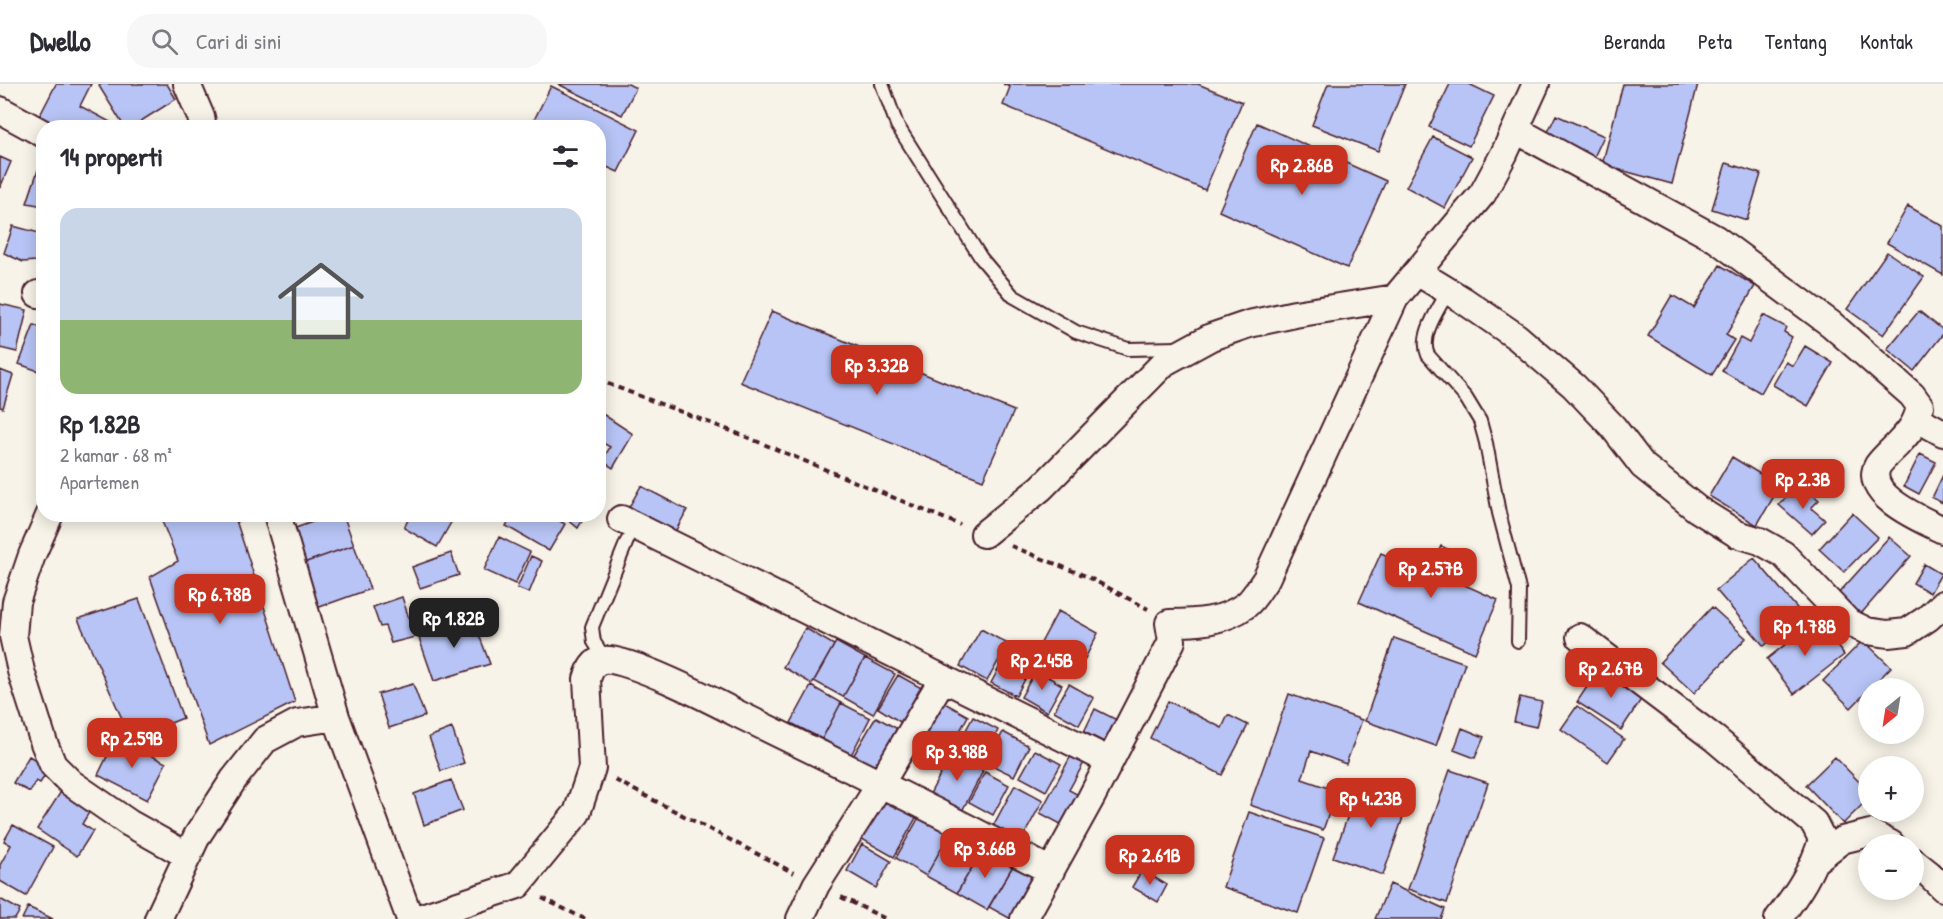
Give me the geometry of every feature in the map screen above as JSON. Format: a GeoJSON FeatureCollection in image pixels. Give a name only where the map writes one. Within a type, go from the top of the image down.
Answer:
{"type":"FeatureCollection","features":[{"type":"Feature","properties":{"kind":"street"},"geometry":{"type":"LineString","coordinates":[[187,84],[202,120]]}},
{"type":"Feature","properties":{"kind":"street"},"geometry":{"type":"LineString","coordinates":[[1024,919],[1172,641],[1169,623],[1197,623],[1223,618],[1247,604],[1266,579],[1395,298],[1483,193],[1536,84]]}},
{"type":"Feature","properties":{"kind":"street"},"geometry":{"type":"LineString","coordinates":[[0,110],[36,130]]}},
{"type":"Feature","properties":{"kind":"street"},"geometry":{"type":"LineString","coordinates":[[1515,130],[1716,239],[1831,324],[1903,387],[1920,406],[1918,419],[1914,427],[1878,465],[1874,478],[1880,491],[1892,501],[1943,530]]}},
{"type":"Feature","properties":{"kind":"street"},"geometry":{"type":"LineString","coordinates":[[1417,272],[1517,337],[1574,386],[1612,427],[1643,466],[1697,509],[1737,534],[1760,541],[1783,554],[1848,622],[1868,631],[1888,634],[1907,632],[1928,618],[1943,603]]}},
{"type":"Feature","properties":{"kind":"street"},"geometry":{"type":"LineString","coordinates":[[984,534],[1041,488],[1165,362],[1211,337],[1249,324],[1294,314],[1395,298]]}},
{"type":"Feature","properties":{"kind":"street"},"geometry":{"type":"LineString","coordinates":[[1918,419],[1943,433]]}},
{"type":"Feature","properties":{"kind":"street"},"geometry":{"type":"LineString","coordinates":[[46,522],[16,602],[13,636],[21,671],[53,765],[71,783],[97,803],[188,856]]}},
{"type":"Feature","properties":{"kind":"street"},"geometry":{"type":"LineString","coordinates":[[279,522],[336,717],[410,919]]}},
{"type":"Feature","properties":{"kind":"street"},"geometry":{"type":"LineString","coordinates":[[624,530],[943,678],[1110,760]]}},
{"type":"Feature","properties":{"kind":"street"},"geometry":{"type":"LineString","coordinates":[[1580,637],[1715,739],[1814,823],[1822,839],[1817,859],[1798,892],[1778,919]]}},
{"type":"Feature","properties":{"kind":"street"},"geometry":{"type":"LineString","coordinates":[[416,919],[518,885],[577,813],[592,768],[587,679],[590,669],[605,659],[659,676],[881,783],[1051,871]]}},
{"type":"Feature","properties":{"kind":"street"},"geometry":{"type":"LineString","coordinates":[[800,919],[816,885],[881,783],[943,678]]}},
{"type":"Feature","properties":{"kind":"street"},"geometry":{"type":"LineString","coordinates":[[158,919],[197,836],[234,779],[266,740],[297,723],[336,717]]}},
{"type":"Feature","properties":{"kind":"street"},"geometry":{"type":"LineString","coordinates":[[1817,859],[1842,840],[1858,836]]}},
{"type":"Feature","properties":{"kind":"street"},"geometry":{"type":"LineString","coordinates":[[1924,871],[1943,888]]}},
{"type":"Feature","properties":{"kind":"lane"},"geometry":{"type":"LineString","coordinates":[[882,84],[897,125],[981,258],[1012,296],[1076,332],[1128,349],[1192,347]]}},
{"type":"Feature","properties":{"kind":"lane"},"geometry":{"type":"LineString","coordinates":[[1448,291],[1426,335],[1424,347],[1428,355],[1466,398],[1480,421],[1499,513],[1519,589],[1518,641]]}},
{"type":"Feature","properties":{"kind":"lane"},"geometry":{"type":"LineString","coordinates":[[605,659],[594,642],[592,627],[624,530]]}},
{"type":"Feature","properties":{"kind":"path"},"geometry":{"type":"LineString","coordinates":[[606,383],[740,434],[1088,577],[1143,606],[1169,623]]}},
{"type":"Feature","properties":{"kind":"path"},"geometry":{"type":"LineString","coordinates":[[592,768],[886,919]]}},
{"type":"Feature","properties":{"kind":"path"},"geometry":{"type":"LineString","coordinates":[[518,885],[585,919]]}},
{"type":"Feature","properties":{"kind":"building"},"geometry":{"type":"Polygon","coordinates":[[[56,84],[91,84],[80,106],[106,120],[38,120],[56,84]]]}},
{"type":"Feature","properties":{"kind":"building"},"geometry":{"type":"Polygon","coordinates":[[[102,84],[167,84],[176,99],[143,120],[120,120],[99,86],[102,84]]]}},
{"type":"Feature","properties":{"kind":"building"},"geometry":{"type":"Polygon","coordinates":[[[558,84],[628,84],[636,88],[622,115],[558,84]]]}},
{"type":"Feature","properties":{"kind":"building"},"geometry":{"type":"Polygon","coordinates":[[[1003,84],[1198,84],[1242,102],[1205,190],[1003,105],[1010,87],[1003,84]]]}},
{"type":"Feature","properties":{"kind":"building"},"geometry":{"type":"Polygon","coordinates":[[[1328,84],[1405,84],[1378,151],[1312,125],[1328,84]]]}},
{"type":"Feature","properties":{"kind":"building"},"geometry":{"type":"Polygon","coordinates":[[[1450,84],[1469,84],[1494,96],[1469,146],[1429,127],[1450,84]]]}},
{"type":"Feature","properties":{"kind":"building"},"geometry":{"type":"Polygon","coordinates":[[[1623,84],[1698,84],[1672,184],[1602,165],[1623,84]]]}},
{"type":"Feature","properties":{"kind":"building"},"geometry":{"type":"Polygon","coordinates":[[[551,86],[639,130],[618,172],[606,167],[606,120],[534,120],[551,86]]]}},
{"type":"Feature","properties":{"kind":"building"},"geometry":{"type":"Polygon","coordinates":[[[1556,115],[1604,136],[1594,157],[1546,136],[1556,115]]]}},
{"type":"Feature","properties":{"kind":"building"},"geometry":{"type":"Polygon","coordinates":[[[1257,123],[1386,181],[1347,268],[1219,211],[1257,123]]]}},
{"type":"Feature","properties":{"kind":"building"},"geometry":{"type":"Polygon","coordinates":[[[1433,137],[1472,157],[1445,208],[1406,187],[1433,137]]]}},
{"type":"Feature","properties":{"kind":"building"},"geometry":{"type":"Polygon","coordinates":[[[0,157],[11,162],[0,188],[0,157]]]}},
{"type":"Feature","properties":{"kind":"building"},"geometry":{"type":"Polygon","coordinates":[[[1726,163],[1761,174],[1747,220],[1712,209],[1726,163]]]}},
{"type":"Feature","properties":{"kind":"building"},"geometry":{"type":"Polygon","coordinates":[[[36,176],[36,205],[27,203],[36,176]]]}},
{"type":"Feature","properties":{"kind":"building"},"geometry":{"type":"Polygon","coordinates":[[[1908,206],[1943,226],[1943,275],[1887,243],[1908,206]]]}},
{"type":"Feature","properties":{"kind":"building"},"geometry":{"type":"Polygon","coordinates":[[[13,226],[36,232],[36,261],[23,262],[4,253],[13,226]]]}},
{"type":"Feature","properties":{"kind":"building"},"geometry":{"type":"Polygon","coordinates":[[[1887,252],[1924,277],[1883,335],[1847,309],[1887,252]]]}},
{"type":"Feature","properties":{"kind":"building"},"geometry":{"type":"Polygon","coordinates":[[[1720,265],[1755,286],[1726,335],[1734,340],[1712,375],[1648,336],[1672,295],[1694,308],[1720,265]]]}},
{"type":"Feature","properties":{"kind":"building"},"geometry":{"type":"Polygon","coordinates":[[[0,304],[27,310],[17,352],[0,348],[0,304]]]}},
{"type":"Feature","properties":{"kind":"building"},"geometry":{"type":"Polygon","coordinates":[[[772,311],[1014,411],[983,480],[740,382],[772,311]]]}},
{"type":"Feature","properties":{"kind":"building"},"geometry":{"type":"Polygon","coordinates":[[[1919,311],[1943,330],[1943,334],[1914,371],[1887,349],[1919,311]]]}},
{"type":"Feature","properties":{"kind":"building"},"geometry":{"type":"Polygon","coordinates":[[[1763,315],[1786,327],[1784,332],[1792,337],[1761,393],[1722,371],[1740,338],[1749,343],[1763,315]]]}},
{"type":"Feature","properties":{"kind":"building"},"geometry":{"type":"Polygon","coordinates":[[[34,325],[36,326],[36,370],[19,364],[34,325]]]}},
{"type":"Feature","properties":{"kind":"building"},"geometry":{"type":"Polygon","coordinates":[[[1805,346],[1833,363],[1808,406],[1773,385],[1786,362],[1793,366],[1805,346]]]}},
{"type":"Feature","properties":{"kind":"building"},"geometry":{"type":"Polygon","coordinates":[[[0,370],[13,375],[3,408],[0,407],[0,370]]]}},
{"type":"Feature","properties":{"kind":"building"},"geometry":{"type":"Polygon","coordinates":[[[606,416],[633,434],[613,468],[606,464],[606,454],[610,447],[606,445],[606,416]]]}},
{"type":"Feature","properties":{"kind":"building"},"geometry":{"type":"Polygon","coordinates":[[[1920,454],[1936,462],[1919,494],[1904,486],[1920,454]]]}},
{"type":"Feature","properties":{"kind":"building"},"geometry":{"type":"Polygon","coordinates":[[[1732,457],[1780,486],[1757,525],[1709,496],[1732,457]]]}},
{"type":"Feature","properties":{"kind":"building"},"geometry":{"type":"Polygon","coordinates":[[[1943,475],[1943,503],[1932,498],[1943,475]]]}},
{"type":"Feature","properties":{"kind":"building"},"geometry":{"type":"Polygon","coordinates":[[[641,486],[687,510],[670,541],[624,516],[641,486]]]}},
{"type":"Feature","properties":{"kind":"building"},"geometry":{"type":"Polygon","coordinates":[[[1805,488],[1819,500],[1811,508],[1825,520],[1812,534],[1779,505],[1792,491],[1798,496],[1805,488]]]}},
{"type":"Feature","properties":{"kind":"building"},"geometry":{"type":"Polygon","coordinates":[[[1852,513],[1878,537],[1844,572],[1819,549],[1852,513]]]}},
{"type":"Feature","properties":{"kind":"building"},"geometry":{"type":"Polygon","coordinates":[[[162,522],[237,522],[295,702],[209,745],[150,577],[178,561],[162,522]]]}},
{"type":"Feature","properties":{"kind":"building"},"geometry":{"type":"Polygon","coordinates":[[[312,522],[346,522],[354,545],[298,565],[287,531],[312,522]]]}},
{"type":"Feature","properties":{"kind":"building"},"geometry":{"type":"Polygon","coordinates":[[[407,522],[451,522],[437,547],[404,528],[407,522]]]}},
{"type":"Feature","properties":{"kind":"building"},"geometry":{"type":"Polygon","coordinates":[[[508,522],[562,522],[565,524],[549,551],[506,526],[508,522]]]}},
{"type":"Feature","properties":{"kind":"building"},"geometry":{"type":"Polygon","coordinates":[[[571,522],[581,522],[578,528],[571,522]]]}},
{"type":"Feature","properties":{"kind":"building"},"geometry":{"type":"Polygon","coordinates":[[[499,537],[530,552],[515,584],[484,570],[499,537]]]}},
{"type":"Feature","properties":{"kind":"building"},"geometry":{"type":"Polygon","coordinates":[[[1889,537],[1911,556],[1860,615],[1837,595],[1889,537]]]}},
{"type":"Feature","properties":{"kind":"building"},"geometry":{"type":"Polygon","coordinates":[[[354,545],[370,589],[314,609],[298,565],[354,545]]]}},
{"type":"Feature","properties":{"kind":"building"},"geometry":{"type":"Polygon","coordinates":[[[1441,546],[1460,555],[1449,578],[1498,600],[1475,653],[1359,602],[1381,553],[1428,574],[1441,546]]]}},
{"type":"Feature","properties":{"kind":"building"},"geometry":{"type":"Polygon","coordinates":[[[451,553],[459,575],[420,588],[412,567],[451,553]]]}},
{"type":"Feature","properties":{"kind":"building"},"geometry":{"type":"Polygon","coordinates":[[[531,556],[542,561],[529,593],[517,588],[531,556]]]}},
{"type":"Feature","properties":{"kind":"building"},"geometry":{"type":"Polygon","coordinates":[[[1754,558],[1802,614],[1764,646],[1716,590],[1754,558]]]}},
{"type":"Feature","properties":{"kind":"building"},"geometry":{"type":"Polygon","coordinates":[[[1924,564],[1941,574],[1930,593],[1913,583],[1924,564]]]}},
{"type":"Feature","properties":{"kind":"building"},"geometry":{"type":"Polygon","coordinates":[[[402,597],[415,637],[391,643],[385,626],[380,627],[373,607],[402,597]]]}},
{"type":"Feature","properties":{"kind":"building"},"geometry":{"type":"Polygon","coordinates":[[[139,599],[183,718],[131,739],[78,619],[139,599]]]}},
{"type":"Feature","properties":{"kind":"building"},"geometry":{"type":"Polygon","coordinates":[[[1712,607],[1746,638],[1694,693],[1660,662],[1712,607]]]}},
{"type":"Feature","properties":{"kind":"building"},"geometry":{"type":"Polygon","coordinates":[[[1058,611],[1098,633],[1075,678],[1034,656],[1058,611]]]}},
{"type":"Feature","properties":{"kind":"building"},"geometry":{"type":"Polygon","coordinates":[[[472,616],[490,664],[434,681],[418,635],[472,616]]]}},
{"type":"Feature","properties":{"kind":"building"},"geometry":{"type":"Polygon","coordinates":[[[1816,620],[1844,655],[1794,694],[1767,659],[1816,620]]]}},
{"type":"Feature","properties":{"kind":"building"},"geometry":{"type":"Polygon","coordinates":[[[805,628],[834,645],[812,684],[783,667],[805,628]]]}},
{"type":"Feature","properties":{"kind":"building"},"geometry":{"type":"Polygon","coordinates":[[[981,629],[1008,644],[987,681],[960,666],[981,629]]]}},
{"type":"Feature","properties":{"kind":"building"},"geometry":{"type":"Polygon","coordinates":[[[1394,638],[1465,663],[1436,746],[1365,721],[1394,638]]]}},
{"type":"Feature","properties":{"kind":"building"},"geometry":{"type":"Polygon","coordinates":[[[1863,640],[1891,667],[1880,678],[1858,678],[1858,701],[1851,708],[1823,681],[1863,640]]]}},
{"type":"Feature","properties":{"kind":"building"},"geometry":{"type":"Polygon","coordinates":[[[836,642],[865,658],[843,697],[814,681],[836,642]]]}},
{"type":"Feature","properties":{"kind":"building"},"geometry":{"type":"Polygon","coordinates":[[[1006,655],[1031,668],[1016,696],[991,683],[1006,655]]]}},
{"type":"Feature","properties":{"kind":"building"},"geometry":{"type":"Polygon","coordinates":[[[865,658],[895,674],[873,714],[843,697],[865,658]]]}},
{"type":"Feature","properties":{"kind":"building"},"geometry":{"type":"Polygon","coordinates":[[[1600,667],[1644,695],[1621,730],[1577,702],[1600,667]]]}},
{"type":"Feature","properties":{"kind":"building"},"geometry":{"type":"Polygon","coordinates":[[[1036,670],[1062,685],[1047,712],[1021,697],[1036,670]]]}},
{"type":"Feature","properties":{"kind":"building"},"geometry":{"type":"Polygon","coordinates":[[[898,675],[925,690],[905,725],[878,708],[898,675]]]}},
{"type":"Feature","properties":{"kind":"building"},"geometry":{"type":"Polygon","coordinates":[[[413,684],[425,716],[389,728],[378,694],[413,684]]]}},
{"type":"Feature","properties":{"kind":"building"},"geometry":{"type":"Polygon","coordinates":[[[1069,684],[1094,698],[1079,725],[1054,711],[1069,684]]]}},
{"type":"Feature","properties":{"kind":"building"},"geometry":{"type":"Polygon","coordinates":[[[811,686],[841,703],[822,739],[791,723],[811,686]]]}},
{"type":"Feature","properties":{"kind":"building"},"geometry":{"type":"Polygon","coordinates":[[[1289,694],[1362,720],[1346,764],[1311,751],[1302,779],[1337,791],[1323,830],[1250,805],[1289,694]]]}},
{"type":"Feature","properties":{"kind":"building"},"geometry":{"type":"Polygon","coordinates":[[[1520,697],[1542,702],[1536,727],[1514,722],[1520,697]]]}},
{"type":"Feature","properties":{"kind":"building"},"geometry":{"type":"Polygon","coordinates":[[[941,701],[968,716],[950,749],[924,735],[941,701]]]}},
{"type":"Feature","properties":{"kind":"building"},"geometry":{"type":"Polygon","coordinates":[[[1168,701],[1222,728],[1228,715],[1248,725],[1222,775],[1150,738],[1168,701]]]}},
{"type":"Feature","properties":{"kind":"building"},"geometry":{"type":"Polygon","coordinates":[[[841,703],[870,718],[851,755],[822,739],[841,703]]]}},
{"type":"Feature","properties":{"kind":"building"},"geometry":{"type":"Polygon","coordinates":[[[1577,706],[1624,739],[1608,762],[1561,729],[1577,706]]]}},
{"type":"Feature","properties":{"kind":"building"},"geometry":{"type":"Polygon","coordinates":[[[1095,709],[1119,721],[1108,744],[1084,732],[1095,709]]]}},
{"type":"Feature","properties":{"kind":"building"},"geometry":{"type":"Polygon","coordinates":[[[876,717],[905,733],[882,774],[852,758],[876,717]]]}},
{"type":"Feature","properties":{"kind":"building"},"geometry":{"type":"Polygon","coordinates":[[[973,717],[998,730],[985,756],[959,743],[973,717]]]}},
{"type":"Feature","properties":{"kind":"building"},"geometry":{"type":"Polygon","coordinates":[[[452,728],[464,763],[441,771],[429,737],[452,728]]]}},
{"type":"Feature","properties":{"kind":"building"},"geometry":{"type":"Polygon","coordinates":[[[1462,728],[1484,737],[1475,758],[1454,750],[1462,728]]]}},
{"type":"Feature","properties":{"kind":"building"},"geometry":{"type":"Polygon","coordinates":[[[1003,732],[1029,746],[1014,776],[987,763],[1003,732]]]}},
{"type":"Feature","properties":{"kind":"building"},"geometry":{"type":"Polygon","coordinates":[[[116,738],[166,763],[147,800],[98,775],[116,738]]]}},
{"type":"Feature","properties":{"kind":"building"},"geometry":{"type":"Polygon","coordinates":[[[1035,750],[1061,764],[1046,791],[1020,777],[1035,750]]]}},
{"type":"Feature","properties":{"kind":"building"},"geometry":{"type":"Polygon","coordinates":[[[1073,752],[1086,759],[1069,790],[1086,799],[1070,829],[1040,813],[1073,752]]]}},
{"type":"Feature","properties":{"kind":"building"},"geometry":{"type":"Polygon","coordinates":[[[951,754],[983,771],[962,811],[930,794],[951,754]]]}},
{"type":"Feature","properties":{"kind":"building"},"geometry":{"type":"Polygon","coordinates":[[[29,756],[50,768],[40,783],[36,781],[30,792],[13,783],[29,756]]]}},
{"type":"Feature","properties":{"kind":"building"},"geometry":{"type":"Polygon","coordinates":[[[1835,757],[1858,781],[1858,809],[1843,824],[1806,785],[1835,757]]]}},
{"type":"Feature","properties":{"kind":"building"},"geometry":{"type":"Polygon","coordinates":[[[1450,770],[1488,783],[1447,903],[1408,889],[1450,770]]]}},
{"type":"Feature","properties":{"kind":"building"},"geometry":{"type":"Polygon","coordinates":[[[985,772],[1009,785],[993,815],[969,802],[985,772]]]}},
{"type":"Feature","properties":{"kind":"building"},"geometry":{"type":"Polygon","coordinates":[[[451,780],[463,810],[424,825],[414,794],[451,780]]]}},
{"type":"Feature","properties":{"kind":"building"},"geometry":{"type":"Polygon","coordinates":[[[1360,782],[1409,800],[1383,875],[1333,857],[1360,782]]]}},
{"type":"Feature","properties":{"kind":"building"},"geometry":{"type":"Polygon","coordinates":[[[1015,785],[1043,800],[1021,841],[993,826],[1015,785]]]}},
{"type":"Feature","properties":{"kind":"building"},"geometry":{"type":"Polygon","coordinates":[[[62,790],[91,809],[82,824],[93,831],[77,856],[37,829],[62,790]]]}},
{"type":"Feature","properties":{"kind":"building"},"geometry":{"type":"Polygon","coordinates":[[[885,797],[917,816],[894,857],[862,839],[885,797]]]}},
{"type":"Feature","properties":{"kind":"building"},"geometry":{"type":"Polygon","coordinates":[[[922,812],[952,829],[926,876],[896,858],[922,812]]]}},
{"type":"Feature","properties":{"kind":"building"},"geometry":{"type":"Polygon","coordinates":[[[1249,812],[1324,838],[1298,913],[1223,887],[1249,812]]]}},
{"type":"Feature","properties":{"kind":"building"},"geometry":{"type":"Polygon","coordinates":[[[13,825],[53,847],[26,896],[0,881],[0,865],[11,845],[4,841],[13,825]]]}},
{"type":"Feature","properties":{"kind":"building"},"geometry":{"type":"Polygon","coordinates":[[[952,829],[984,847],[957,893],[926,876],[952,829]]]}},
{"type":"Feature","properties":{"kind":"building"},"geometry":{"type":"Polygon","coordinates":[[[862,844],[891,861],[876,888],[847,871],[862,844]]]}},
{"type":"Feature","properties":{"kind":"building"},"geometry":{"type":"Polygon","coordinates":[[[984,847],[1014,864],[987,910],[957,893],[984,847]]]}},
{"type":"Feature","properties":{"kind":"building"},"geometry":{"type":"Polygon","coordinates":[[[1014,864],[1041,880],[1019,919],[1011,919],[989,907],[1014,864]]]}},
{"type":"Feature","properties":{"kind":"building"},"geometry":{"type":"Polygon","coordinates":[[[1142,870],[1167,885],[1158,902],[1132,887],[1142,870]]]}},
{"type":"Feature","properties":{"kind":"building"},"geometry":{"type":"Polygon","coordinates":[[[1390,884],[1445,909],[1441,919],[1375,919],[1390,884]]]}},
{"type":"Feature","properties":{"kind":"building"},"geometry":{"type":"Polygon","coordinates":[[[0,899],[20,910],[15,919],[0,919],[0,899]]]}},
{"type":"Feature","properties":{"kind":"building"},"geometry":{"type":"Polygon","coordinates":[[[28,907],[53,919],[22,919],[28,907]]]}}]}
